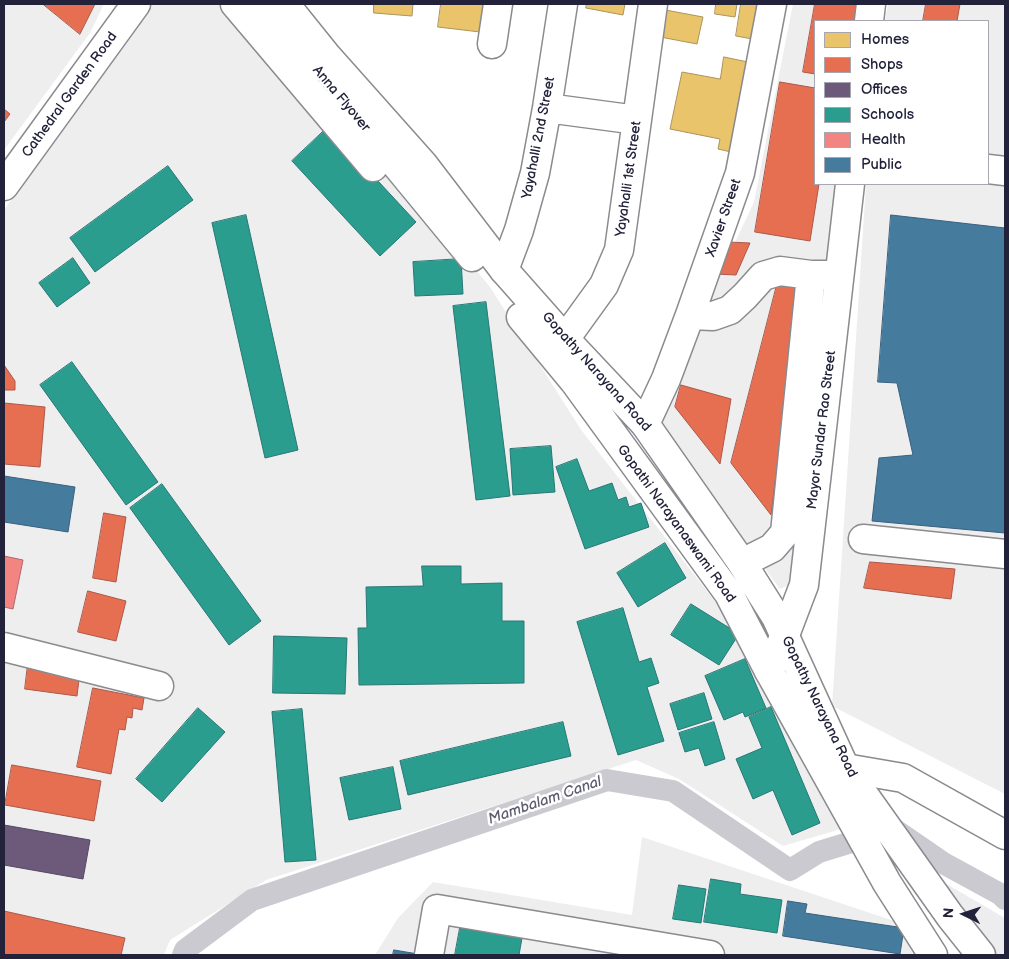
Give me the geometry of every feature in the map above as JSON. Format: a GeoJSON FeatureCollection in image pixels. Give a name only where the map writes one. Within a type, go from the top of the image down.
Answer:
{"type":"FeatureCollection","features":[{"type":"Feature","properties":{"kind":"main road","name":"Cathedral Garden Road"},"geometry":{"type":"LineString","coordinates":[[4,186],[136,4]]}},
{"type":"Feature","properties":{"kind":"main road"},"geometry":{"type":"LineString","coordinates":[[236,4],[380,175],[421,195]]}},
{"type":"Feature","properties":{"kind":"main road","name":"Anna Flyover"},"geometry":{"type":"LineString","coordinates":[[259,4],[339,96],[421,195]]}},
{"type":"Feature","properties":{"kind":"main road","name":"Gopathy Narayana Road"},"geometry":{"type":"LineString","coordinates":[[285,4],[326,55],[423,164],[504,270],[565,340],[645,424],[742,563],[776,618],[846,768],[860,809]]}},
{"type":"Feature","properties":{"kind":"main road"},"geometry":{"type":"LineString","coordinates":[[492,44],[498,4]]}},
{"type":"Feature","properties":{"kind":"main road","name":"Yayahalli 2nd Street"},"geometry":{"type":"LineString","coordinates":[[504,270],[519,230],[535,173],[563,4]]}},
{"type":"Feature","properties":{"kind":"main road","name":"Yayahalli 1st Street"},"geometry":{"type":"LineString","coordinates":[[565,340],[604,285],[618,250],[653,4]]}},
{"type":"Feature","properties":{"kind":"main road","name":"Xavier Street"},"geometry":{"type":"LineString","coordinates":[[645,424],[666,379],[740,172],[772,4]]}},
{"type":"Feature","properties":{"kind":"main road"},"geometry":{"type":"LineString","coordinates":[[868,20],[870,4]]}},
{"type":"Feature","properties":{"kind":"main road"},"geometry":{"type":"LineString","coordinates":[[547,108],[637,120]]}},
{"type":"Feature","properties":{"kind":"main road"},"geometry":{"type":"LineString","coordinates":[[989,169],[1005,171]]}},
{"type":"Feature","properties":{"kind":"main road","name":"Mayor Sundar Rao Street"},"geometry":{"type":"LineString","coordinates":[[769,671],[804,585],[850,185]]}},
{"type":"Feature","properties":{"kind":"main road","name":"Gopathi Narayanaswami Road"},"geometry":{"type":"LineString","coordinates":[[421,195],[574,381],[729,594],[769,671],[860,809],[886,882],[926,945]]}},
{"type":"Feature","properties":{"kind":"main road"},"geometry":{"type":"LineString","coordinates":[[690,315],[713,316],[730,310],[746,296],[763,276],[780,271],[840,276]]}},
{"type":"Feature","properties":{"kind":"main road"},"geometry":{"type":"LineString","coordinates":[[742,563],[772,548],[785,533],[811,275]]}},
{"type":"Feature","properties":{"kind":"main road"},"geometry":{"type":"LineString","coordinates":[[863,539],[1005,554]]}},
{"type":"Feature","properties":{"kind":"main road"},"geometry":{"type":"LineString","coordinates":[[4,647],[159,686]]}},
{"type":"Feature","properties":{"kind":"main road"},"geometry":{"type":"LineString","coordinates":[[846,768],[903,778],[1005,835]]}},
{"type":"Feature","properties":{"kind":"main road"},"geometry":{"type":"LineString","coordinates":[[860,809],[950,916],[980,955]]}},
{"type":"Feature","properties":{"kind":"main road"},"geometry":{"type":"LineString","coordinates":[[429,955],[437,908],[710,955]]}},
{"type":"Feature","properties":{"kind":"shaded area"},"geometry":{"type":"Polygon","coordinates":[[[4,4],[104,4],[90,33],[4,150],[4,4]]]}},
{"type":"Feature","properties":{"kind":"shaded area"},"geometry":{"type":"Polygon","coordinates":[[[151,4],[232,4],[426,209],[490,287],[582,431],[714,600],[776,698],[841,829],[783,846],[679,779],[636,760],[266,880],[170,940],[164,955],[4,955],[4,210],[151,4]]]}},
{"type":"Feature","properties":{"kind":"shaded area"},"geometry":{"type":"Polygon","coordinates":[[[793,4],[855,4],[853,20],[814,20],[814,185],[836,185],[793,583],[780,589],[659,428],[656,410],[754,202],[793,4]]]}},
{"type":"Feature","properties":{"kind":"shaded area"},"geometry":{"type":"Polygon","coordinates":[[[888,4],[1005,4],[1005,794],[832,706],[866,185],[989,185],[989,20],[885,20],[888,4]]]}},
{"type":"Feature","properties":{"kind":"shaded area"},"geometry":{"type":"Polygon","coordinates":[[[642,837],[909,926],[924,955],[375,955],[398,918],[433,882],[632,915],[642,837]]]}},
{"type":"Feature","properties":{"kind":"shaded area"},"geometry":{"type":"Polygon","coordinates":[[[931,875],[1005,918],[1005,955],[994,955],[931,875]]]}},
{"type":"Feature","properties":{"kind":"building: Homes"},"geometry":{"type":"Polygon","coordinates":[[[374,4],[413,4],[412,16],[374,13],[374,4]]]}},
{"type":"Feature","properties":{"kind":"building: Homes"},"geometry":{"type":"Polygon","coordinates":[[[441,4],[483,4],[480,32],[438,27],[441,4]]]}},
{"type":"Feature","properties":{"kind":"building: Homes"},"geometry":{"type":"Polygon","coordinates":[[[587,4],[625,4],[623,15],[586,8],[587,4]]]}},
{"type":"Feature","properties":{"kind":"building: Homes"},"geometry":{"type":"Polygon","coordinates":[[[716,4],[737,4],[735,17],[715,14],[716,4]]]}},
{"type":"Feature","properties":{"kind":"building: Homes"},"geometry":{"type":"Polygon","coordinates":[[[741,4],[764,4],[758,40],[736,36],[741,4]]]}},
{"type":"Feature","properties":{"kind":"building: Homes"},"geometry":{"type":"Polygon","coordinates":[[[660,9],[703,17],[697,44],[655,36],[660,9]]]}},
{"type":"Feature","properties":{"kind":"building: Homes"},"geometry":{"type":"Polygon","coordinates":[[[724,57],[748,62],[731,152],[718,149],[720,139],[670,129],[682,72],[720,79],[724,57]]]}},
{"type":"Feature","properties":{"kind":"building: Shops"},"geometry":{"type":"Polygon","coordinates":[[[43,4],[95,4],[80,34],[43,4]]]}},
{"type":"Feature","properties":{"kind":"building: Shops"},"geometry":{"type":"Polygon","coordinates":[[[815,4],[865,4],[862,20],[814,20],[814,74],[803,72],[815,4]]]}},
{"type":"Feature","properties":{"kind":"building: Shops"},"geometry":{"type":"Polygon","coordinates":[[[926,4],[960,4],[957,20],[923,20],[926,4]]]}},
{"type":"Feature","properties":{"kind":"building: Shops"},"geometry":{"type":"Polygon","coordinates":[[[780,82],[814,88],[814,185],[819,185],[810,241],[755,232],[780,82]]]}},
{"type":"Feature","properties":{"kind":"building: Shops"},"geometry":{"type":"Polygon","coordinates":[[[4,109],[10,114],[4,122],[4,109]]]}},
{"type":"Feature","properties":{"kind":"building: Shops"},"geometry":{"type":"Polygon","coordinates":[[[728,242],[750,243],[736,275],[715,274],[728,242]]]}},
{"type":"Feature","properties":{"kind":"building: Shops"},"geometry":{"type":"Polygon","coordinates":[[[779,277],[800,279],[771,515],[731,463],[779,277]]]}},
{"type":"Feature","properties":{"kind":"building: Shops"},"geometry":{"type":"Polygon","coordinates":[[[4,365],[15,381],[15,390],[4,390],[4,365]]]}},
{"type":"Feature","properties":{"kind":"building: Shops"},"geometry":{"type":"Polygon","coordinates":[[[681,385],[731,399],[720,464],[675,407],[681,385]]]}},
{"type":"Feature","properties":{"kind":"building: Shops"},"geometry":{"type":"Polygon","coordinates":[[[4,403],[45,407],[40,467],[4,464],[4,403]]]}},
{"type":"Feature","properties":{"kind":"building: Shops"},"geometry":{"type":"Polygon","coordinates":[[[104,513],[126,517],[116,582],[93,578],[104,513]]]}},
{"type":"Feature","properties":{"kind":"building: Shops"},"geometry":{"type":"Polygon","coordinates":[[[870,562],[955,569],[951,599],[864,588],[870,562]]]}},
{"type":"Feature","properties":{"kind":"building: Shops"},"geometry":{"type":"Polygon","coordinates":[[[88,591],[126,601],[116,641],[78,632],[88,591]]]}},
{"type":"Feature","properties":{"kind":"building: Shops"},"geometry":{"type":"Polygon","coordinates":[[[28,664],[80,671],[77,696],[25,689],[28,664]]]}},
{"type":"Feature","properties":{"kind":"building: Shops"},"geometry":{"type":"Polygon","coordinates":[[[93,688],[144,698],[142,710],[133,708],[132,718],[127,717],[125,730],[119,729],[111,774],[77,767],[93,688]]]}},
{"type":"Feature","properties":{"kind":"building: Shops"},"geometry":{"type":"Polygon","coordinates":[[[12,765],[101,781],[94,821],[5,805],[12,765]]]}},
{"type":"Feature","properties":{"kind":"building: Shops"},"geometry":{"type":"Polygon","coordinates":[[[4,911],[125,938],[121,955],[4,955],[4,911]]]}},
{"type":"Feature","properties":{"kind":"building: Offices"},"geometry":{"type":"Polygon","coordinates":[[[4,825],[90,840],[83,879],[4,865],[4,825]]]}},
{"type":"Feature","properties":{"kind":"building: Schools"},"geometry":{"type":"Polygon","coordinates":[[[328,127],[416,222],[380,256],[292,161],[328,127]]]}},
{"type":"Feature","properties":{"kind":"building: Schools"},"geometry":{"type":"Polygon","coordinates":[[[168,166],[193,200],[95,272],[70,238],[168,166]]]}},
{"type":"Feature","properties":{"kind":"building: Schools"},"geometry":{"type":"Polygon","coordinates":[[[246,215],[298,450],[265,458],[212,223],[246,215]]]}},
{"type":"Feature","properties":{"kind":"building: Schools"},"geometry":{"type":"Polygon","coordinates":[[[73,258],[90,283],[57,307],[39,283],[73,258]]]}},
{"type":"Feature","properties":{"kind":"building: Schools"},"geometry":{"type":"Polygon","coordinates":[[[461,259],[463,294],[415,296],[413,262],[461,259]]]}},
{"type":"Feature","properties":{"kind":"building: Schools"},"geometry":{"type":"Polygon","coordinates":[[[486,302],[510,496],[476,500],[453,306],[486,302]]]}},
{"type":"Feature","properties":{"kind":"building: Schools"},"geometry":{"type":"Polygon","coordinates":[[[72,362],[158,482],[126,505],[40,385],[72,362]]]}},
{"type":"Feature","properties":{"kind":"building: Schools"},"geometry":{"type":"Polygon","coordinates":[[[551,446],[555,492],[513,495],[510,449],[551,446]]]}},
{"type":"Feature","properties":{"kind":"building: Schools"},"geometry":{"type":"Polygon","coordinates":[[[577,459],[589,491],[612,483],[618,500],[626,497],[629,507],[641,503],[649,527],[585,549],[556,467],[577,459]]]}},
{"type":"Feature","properties":{"kind":"building: Schools"},"geometry":{"type":"Polygon","coordinates":[[[162,484],[261,621],[229,645],[130,508],[162,484]]]}},
{"type":"Feature","properties":{"kind":"building: Schools"},"geometry":{"type":"Polygon","coordinates":[[[665,543],[686,578],[638,607],[617,573],[665,543]]]}},
{"type":"Feature","properties":{"kind":"building: Schools"},"geometry":{"type":"Polygon","coordinates":[[[422,566],[461,566],[461,584],[502,583],[502,621],[524,621],[524,683],[359,685],[358,628],[367,628],[366,587],[423,586],[422,566]]]}},
{"type":"Feature","properties":{"kind":"building: Schools"},"geometry":{"type":"Polygon","coordinates":[[[691,604],[739,634],[719,665],[671,635],[691,604]]]}},
{"type":"Feature","properties":{"kind":"building: Schools"},"geometry":{"type":"Polygon","coordinates":[[[623,608],[639,662],[651,658],[659,683],[647,687],[664,741],[618,755],[577,622],[623,608]]]}},
{"type":"Feature","properties":{"kind":"building: Schools"},"geometry":{"type":"Polygon","coordinates":[[[274,636],[347,638],[345,694],[273,693],[274,636]]]}},
{"type":"Feature","properties":{"kind":"building: Schools"},"geometry":{"type":"Polygon","coordinates":[[[745,659],[766,708],[745,717],[743,712],[724,720],[705,676],[745,659]]]}},
{"type":"Feature","properties":{"kind":"building: Schools"},"geometry":{"type":"Polygon","coordinates":[[[704,693],[712,719],[678,730],[670,704],[704,693]]]}},
{"type":"Feature","properties":{"kind":"building: Schools"},"geometry":{"type":"Polygon","coordinates":[[[771,707],[820,823],[792,835],[773,790],[753,799],[736,759],[762,748],[749,717],[771,707]]]}},
{"type":"Feature","properties":{"kind":"building: Schools"},"geometry":{"type":"Polygon","coordinates":[[[198,708],[225,732],[162,802],[136,779],[198,708]]]}},
{"type":"Feature","properties":{"kind":"building: Schools"},"geometry":{"type":"Polygon","coordinates":[[[302,709],[316,860],[285,862],[272,712],[302,709]]]}},
{"type":"Feature","properties":{"kind":"building: Schools"},"geometry":{"type":"Polygon","coordinates":[[[563,722],[571,756],[408,795],[400,761],[563,722]]]}},
{"type":"Feature","properties":{"kind":"building: Schools"},"geometry":{"type":"Polygon","coordinates":[[[714,722],[725,759],[705,766],[699,748],[685,752],[679,733],[714,722]]]}},
{"type":"Feature","properties":{"kind":"building: Schools"},"geometry":{"type":"Polygon","coordinates":[[[393,767],[401,809],[349,820],[340,778],[393,767]]]}},
{"type":"Feature","properties":{"kind":"building: Schools"},"geometry":{"type":"Polygon","coordinates":[[[711,879],[741,884],[740,894],[782,900],[777,933],[704,922],[711,879]]]}},
{"type":"Feature","properties":{"kind":"building: Schools"},"geometry":{"type":"Polygon","coordinates":[[[679,885],[706,889],[701,923],[673,919],[679,885]]]}},
{"type":"Feature","properties":{"kind":"building: Schools"},"geometry":{"type":"Polygon","coordinates":[[[460,928],[522,938],[519,955],[455,955],[460,928]]]}},
{"type":"Feature","properties":{"kind":"building: Health"},"geometry":{"type":"Polygon","coordinates":[[[4,556],[23,560],[13,609],[4,607],[4,556]]]}},
{"type":"Feature","properties":{"kind":"building: Public"},"geometry":{"type":"Polygon","coordinates":[[[891,215],[1005,228],[1005,533],[872,521],[879,458],[913,455],[897,383],[878,382],[891,215]]]}},
{"type":"Feature","properties":{"kind":"building: Public"},"geometry":{"type":"Polygon","coordinates":[[[4,476],[75,487],[68,532],[4,522],[4,476]]]}},
{"type":"Feature","properties":{"kind":"building: Public"},"geometry":{"type":"Polygon","coordinates":[[[788,901],[807,904],[805,913],[904,928],[900,954],[783,936],[788,901]]]}},
{"type":"Feature","properties":{"kind":"building: Public"},"geometry":{"type":"Polygon","coordinates":[[[394,950],[424,955],[393,955],[394,950]]]}},
{"type":"Feature","properties":{"kind":"waterway","name":"Mambalam Canal"},"geometry":{"type":"LineString","coordinates":[[183,955],[185,950],[252,900],[607,780],[673,791],[790,870],[819,852],[894,829],[945,864],[1000,894],[1005,899]]}}]}
